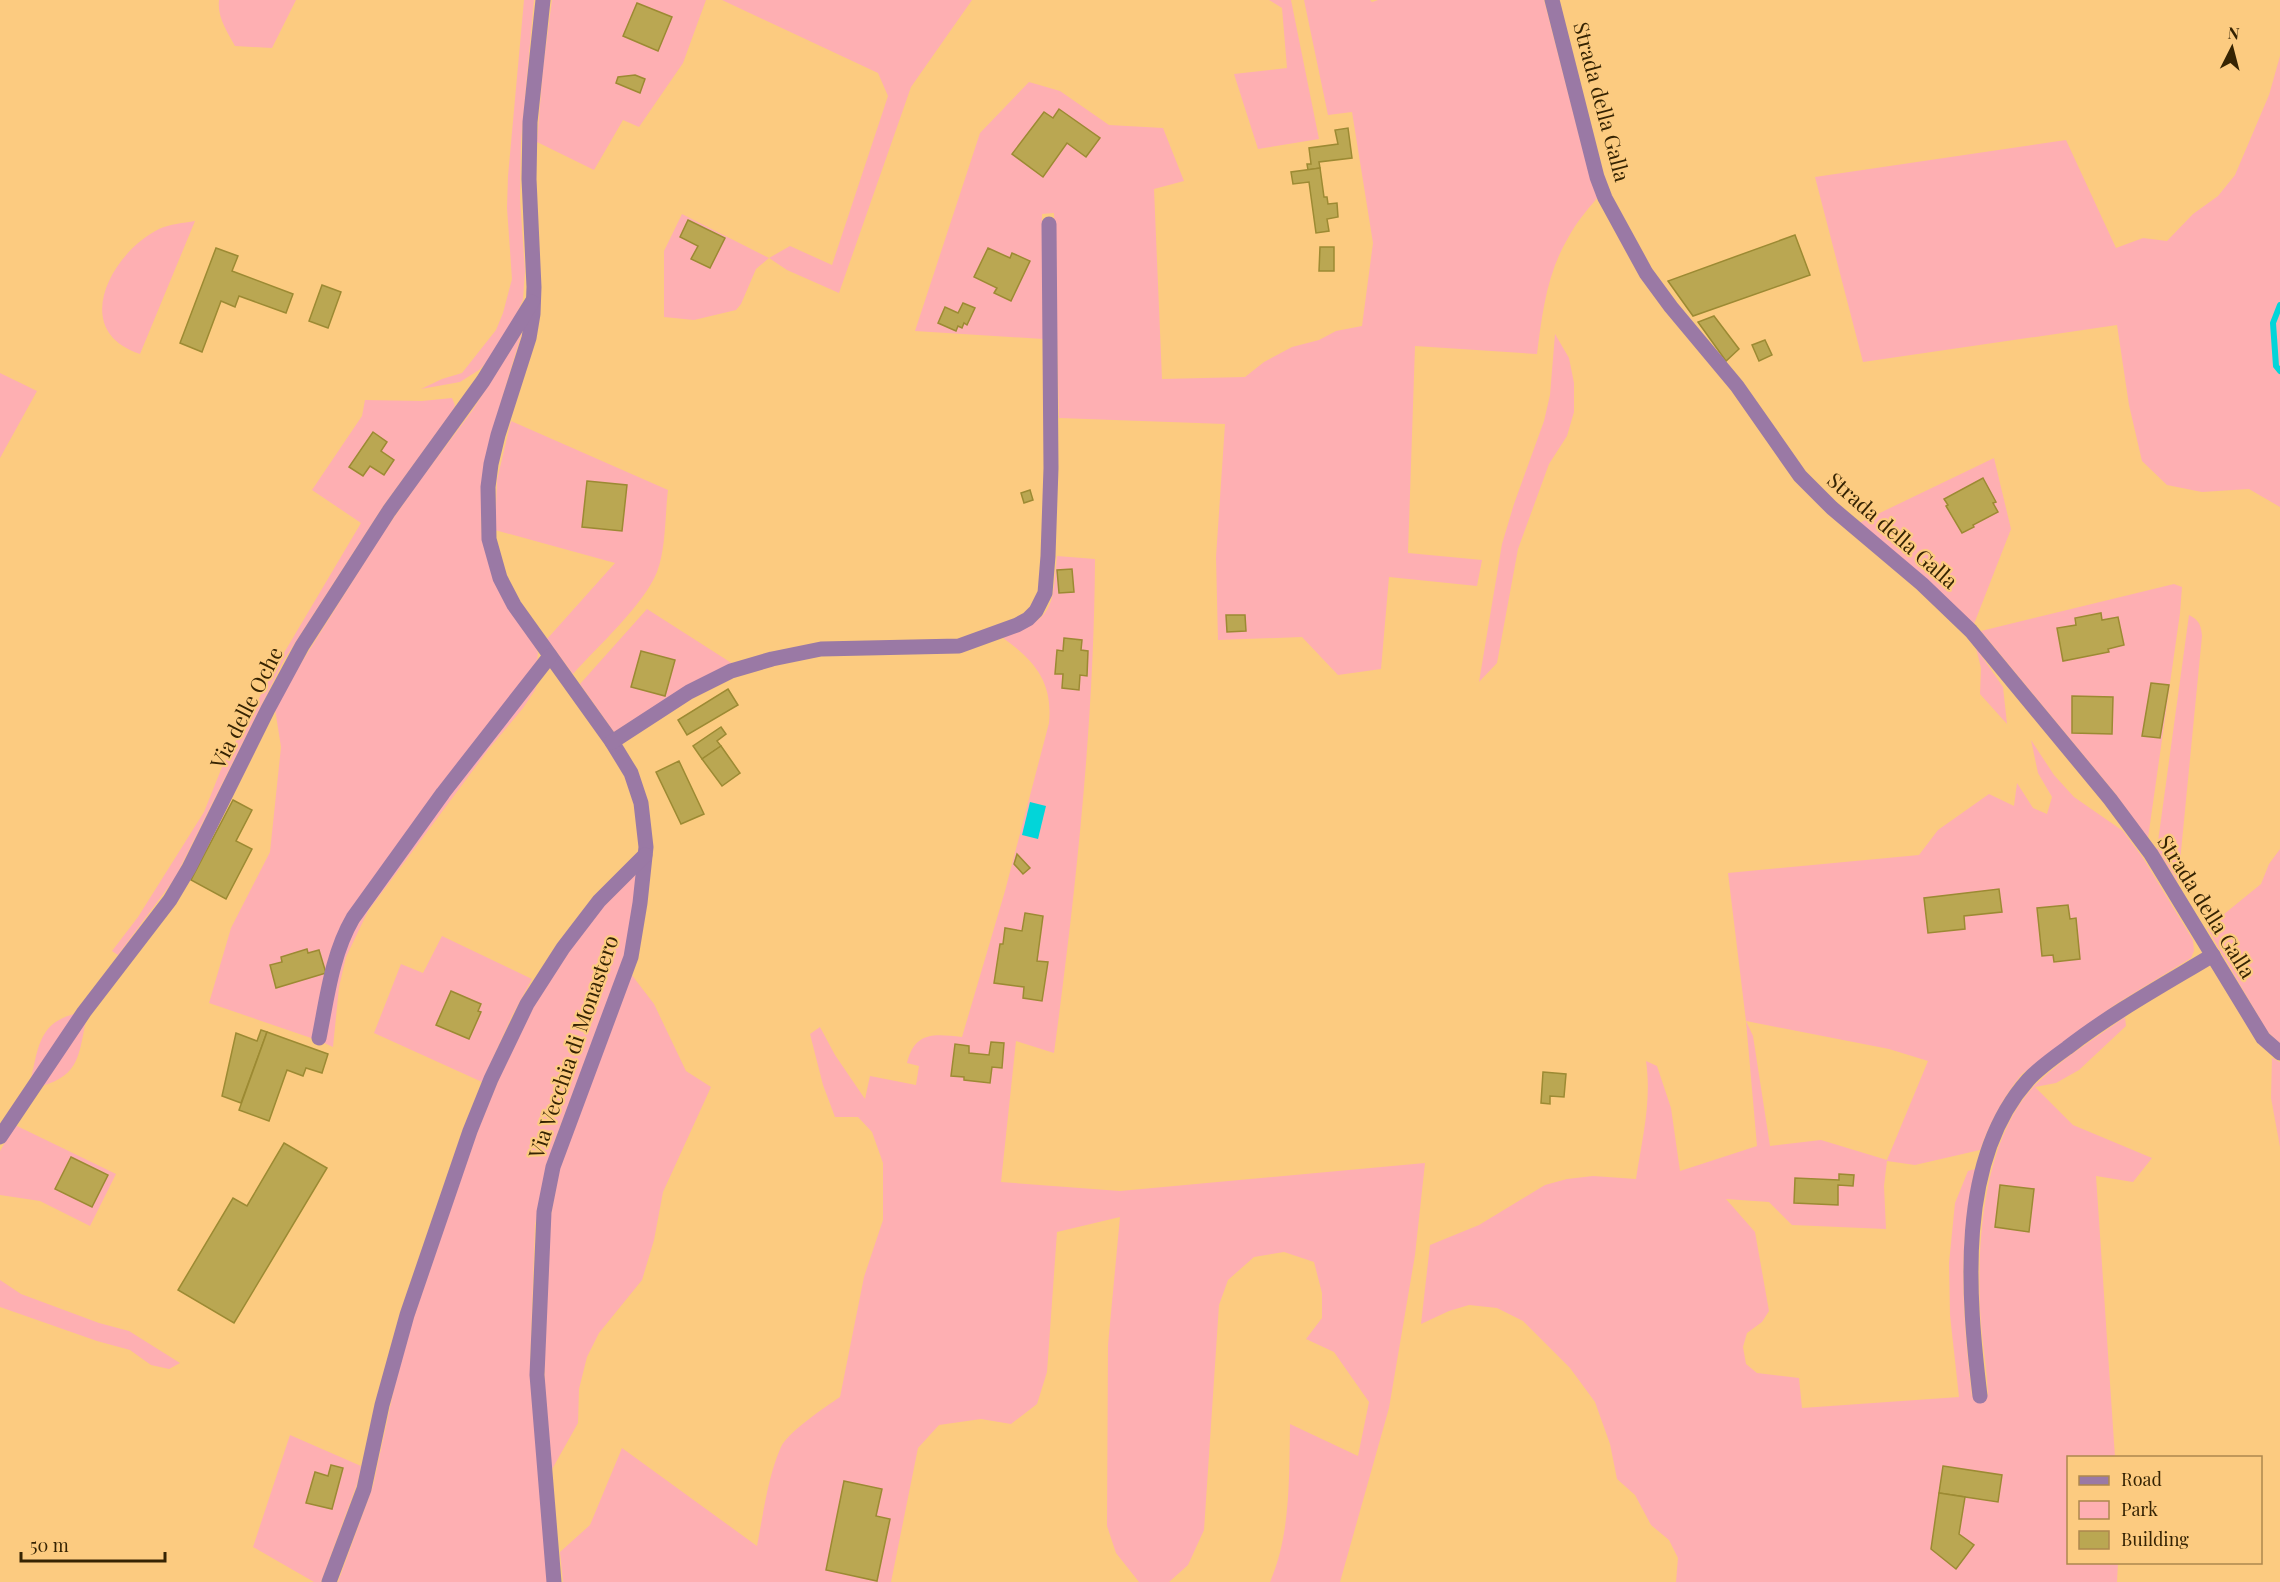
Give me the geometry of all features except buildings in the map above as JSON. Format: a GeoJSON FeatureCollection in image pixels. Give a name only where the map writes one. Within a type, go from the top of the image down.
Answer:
{"type":"FeatureCollection","features":[{"type":"Feature","properties":{"kind":"street","name":"Via Vecchia di Monastero"},"geometry":{"type":"LineString","coordinates":[[543,0],[530,122],[529,211],[534,299],[529,338],[493,457],[488,487],[488,525],[493,557],[507,592],[612,742],[638,789],[645,826],[645,855],[637,930],[631,957],[553,1167],[543,1212],[537,1375],[554,1582]]}},
{"type":"Feature","properties":{"kind":"street","name":"Strada della Galla"},"geometry":{"type":"LineString","coordinates":[[1552,0],[1597,177],[1605,198],[1646,273],[1671,307],[1737,386],[1785,455],[1815,493],[1948,608],[2001,667],[2134,831],[2263,1038],[2280,1053]]}},
{"type":"Feature","properties":{"kind":"street"},"geometry":{"type":"LineString","coordinates":[[612,742],[689,692],[731,671],[772,659],[821,649],[959,646],[1017,625],[1036,611],[1046,588],[1049,545],[1051,468],[1049,224]]}},
{"type":"Feature","properties":{"kind":"street","name":"Via delle Oche"},"geometry":{"type":"LineString","coordinates":[[0,1137],[94,997],[173,895],[302,646],[389,511],[474,394],[534,299]]}},
{"type":"Feature","properties":{"kind":"street"},"geometry":{"type":"LineString","coordinates":[[319,1038],[342,940],[353,918],[443,793],[550,656]]}},
{"type":"Feature","properties":{"kind":"street"},"geometry":{"type":"LineString","coordinates":[[329,1582],[364,1489],[393,1362],[412,1298],[470,1131],[498,1063],[533,992],[563,948],[599,901],[645,855]]}},
{"type":"Feature","properties":{"kind":"street"},"geometry":{"type":"LineString","coordinates":[[1980,1396],[1972,1309],[1973,1232],[1977,1199],[1987,1157],[2009,1106],[2029,1079],[2076,1041],[2212,955]]}},
{"type":"Feature","properties":{"kind":"green space"},"geometry":{"type":"Polygon","coordinates":[[[219,0],[296,0],[272,48],[235,46],[221,18],[219,0]]]}},
{"type":"Feature","properties":{"kind":"green space"},"geometry":{"type":"Polygon","coordinates":[[[524,0],[534,0],[521,142],[520,199],[525,271],[523,300],[512,323],[488,361],[479,370],[460,382],[421,389],[462,373],[496,330],[503,313],[512,279],[507,208],[508,176],[524,0]]]}},
{"type":"Feature","properties":{"kind":"green space"},"geometry":{"type":"Polygon","coordinates":[[[552,0],[706,0],[683,63],[639,127],[623,120],[594,170],[537,142],[543,68],[552,0]]]}},
{"type":"Feature","properties":{"kind":"green space"},"geometry":{"type":"Polygon","coordinates":[[[722,0],[972,0],[911,87],[839,293],[787,270],[769,258],[790,246],[832,265],[888,96],[878,73],[722,0]]]}},
{"type":"Feature","properties":{"kind":"green space"},"geometry":{"type":"Polygon","coordinates":[[[1269,0],[1291,0],[1319,139],[1258,149],[1234,74],[1287,68],[1282,8],[1269,0]]]}},
{"type":"Feature","properties":{"kind":"green space"},"geometry":{"type":"Polygon","coordinates":[[[1304,0],[1370,0],[1372,2],[1378,0],[1544,0],[1582,147],[1598,197],[1575,227],[1555,265],[1543,309],[1537,354],[1415,346],[1408,553],[1482,560],[1477,586],[1389,577],[1381,669],[1338,675],[1302,637],[1218,640],[1216,557],[1225,424],[1059,418],[1054,213],[1042,214],[1043,339],[915,331],[980,133],[1029,82],[1060,91],[1109,125],[1163,128],[1184,181],[1154,189],[1162,379],[1245,377],[1264,362],[1292,347],[1319,340],[1336,331],[1362,326],[1373,243],[1352,112],[1328,115],[1304,0]]]}},
{"type":"Feature","properties":{"kind":"green space"},"geometry":{"type":"Polygon","coordinates":[[[2280,56],[2280,507],[2249,489],[2202,492],[2167,485],[2142,461],[2129,405],[2117,325],[1863,362],[1815,177],[2066,140],[2116,248],[2143,238],[2167,241],[2193,214],[2218,196],[2235,175],[2269,95],[2280,56]]]}},
{"type":"Feature","properties":{"kind":"green space"},"geometry":{"type":"Polygon","coordinates":[[[682,214],[769,258],[756,269],[741,304],[736,310],[694,320],[664,317],[664,251],[682,214]]]}},
{"type":"Feature","properties":{"kind":"green space"},"geometry":{"type":"Polygon","coordinates":[[[195,221],[140,354],[118,343],[106,328],[102,311],[105,292],[113,273],[141,240],[159,229],[195,221]]]}},
{"type":"Feature","properties":{"kind":"green space"},"geometry":{"type":"Polygon","coordinates":[[[522,332],[494,425],[481,489],[481,517],[482,538],[536,648],[537,662],[349,914],[314,1039],[209,1003],[231,928],[270,852],[281,747],[275,709],[298,668],[381,536],[472,411],[522,332]]]}},
{"type":"Feature","properties":{"kind":"green space"},"geometry":{"type":"Polygon","coordinates":[[[1555,334],[1569,358],[1574,383],[1574,412],[1567,436],[1549,464],[1518,549],[1497,663],[1479,682],[1502,544],[1544,421],[1550,395],[1555,334]]]}},
{"type":"Feature","properties":{"kind":"green space"},"geometry":{"type":"Polygon","coordinates":[[[0,373],[37,391],[0,458],[0,373]]]}},
{"type":"Feature","properties":{"kind":"green space"},"geometry":{"type":"Polygon","coordinates":[[[452,398],[455,405],[453,410],[384,505],[284,660],[175,878],[118,955],[112,951],[138,917],[204,812],[222,767],[278,663],[361,523],[312,490],[362,416],[365,400],[422,401],[452,398]]]}},
{"type":"Feature","properties":{"kind":"green space"},"geometry":{"type":"Polygon","coordinates":[[[511,421],[668,490],[665,531],[657,572],[631,612],[573,674],[547,639],[615,563],[495,530],[497,480],[511,421]]]}},
{"type":"Feature","properties":{"kind":"green space"},"geometry":{"type":"Polygon","coordinates":[[[1994,458],[2011,529],[1974,624],[1859,523],[1994,458]]]}},
{"type":"Feature","properties":{"kind":"green space"},"geometry":{"type":"Polygon","coordinates":[[[1057,556],[1095,559],[1091,683],[1082,806],[1070,930],[1054,1053],[1016,1041],[1001,1182],[1120,1191],[1425,1163],[1415,1255],[1389,1408],[1340,1582],[1270,1582],[1282,1544],[1288,1504],[1290,1424],[1358,1456],[1369,1402],[1334,1352],[1306,1339],[1322,1318],[1322,1293],[1314,1262],[1284,1252],[1254,1257],[1228,1280],[1219,1305],[1204,1530],[1188,1565],[1169,1582],[1139,1582],[1116,1553],[1107,1526],[1108,1345],[1120,1217],[1057,1232],[1047,1372],[1037,1404],[1011,1424],[981,1419],[939,1425],[918,1448],[891,1582],[563,1582],[560,1552],[590,1525],[622,1448],[757,1546],[769,1483],[781,1447],[799,1427],[840,1397],[864,1277],[883,1220],[883,1163],[872,1132],[858,1117],[835,1117],[823,1085],[810,1034],[820,1027],[835,1055],[865,1099],[870,1076],[916,1085],[919,1066],[907,1063],[915,1045],[921,1040],[934,1035],[962,1037],[1005,891],[1049,723],[1048,696],[1040,674],[1024,655],[1003,638],[1033,624],[1048,609],[1054,588],[1057,556]]]}},
{"type":"Feature","properties":{"kind":"green space"},"geometry":{"type":"Polygon","coordinates":[[[2174,584],[2182,587],[2180,613],[2148,838],[2114,792],[1981,631],[2174,584]]]}},
{"type":"Feature","properties":{"kind":"green space"},"geometry":{"type":"Polygon","coordinates":[[[647,609],[733,664],[691,683],[614,732],[580,684],[647,609]]]}},
{"type":"Feature","properties":{"kind":"green space"},"geometry":{"type":"Polygon","coordinates":[[[2189,615],[2199,623],[2202,636],[2178,882],[2157,849],[2189,615]]]}},
{"type":"Feature","properties":{"kind":"green space"},"geometry":{"type":"Polygon","coordinates":[[[1976,648],[2003,687],[2007,724],[1980,694],[1981,668],[1976,648]]]}},
{"type":"Feature","properties":{"kind":"green space"},"geometry":{"type":"Polygon","coordinates":[[[538,680],[535,690],[523,708],[488,750],[368,911],[346,957],[339,987],[333,1047],[322,1042],[347,941],[398,862],[538,680]]]}},
{"type":"Feature","properties":{"kind":"green space"},"geometry":{"type":"Polygon","coordinates":[[[2031,740],[2054,775],[2074,797],[2123,831],[2143,858],[2193,940],[2194,951],[2191,958],[2116,1004],[2022,1074],[1998,1110],[1980,1150],[1915,1165],[1887,1161],[1884,1186],[1886,1229],[1792,1225],[1769,1202],[1726,1199],[1755,1232],[1769,1311],[1762,1322],[1747,1333],[1743,1347],[1746,1364],[1757,1373],[1799,1378],[1802,1408],[1959,1397],[1950,1315],[1949,1263],[1955,1203],[1968,1171],[1975,1169],[1966,1226],[1964,1310],[1972,1396],[1988,1395],[1981,1319],[1980,1252],[1987,1191],[2004,1133],[2017,1108],[2044,1076],[2125,1017],[2126,1026],[2079,1070],[2056,1083],[2035,1087],[2073,1125],[2152,1158],[2133,1182],[2096,1176],[2115,1456],[2067,1456],[2067,1564],[2118,1564],[2117,1582],[1676,1582],[1678,1558],[1669,1540],[1651,1525],[1635,1495],[1617,1479],[1610,1444],[1595,1402],[1570,1368],[1523,1321],[1497,1308],[1469,1305],[1421,1324],[1430,1245],[1479,1225],[1545,1185],[1567,1179],[1593,1176],[1636,1179],[1647,1105],[1646,1061],[1657,1066],[1671,1108],[1680,1171],[1757,1146],[1746,1021],[1728,873],[1919,855],[1938,830],[1989,794],[2014,806],[2017,783],[2033,808],[2047,814],[2052,797],[2038,773],[2031,740]],[[1746,1021],[1753,1036],[1770,1146],[1821,1140],[1887,1160],[1928,1061],[1889,1049],[1746,1021]]]}},
{"type":"Feature","properties":{"kind":"green space"},"geometry":{"type":"Polygon","coordinates":[[[2280,849],[2280,1044],[2267,1031],[2207,928],[2261,884],[2269,864],[2280,849]]]}},
{"type":"Feature","properties":{"kind":"green space"},"geometry":{"type":"Polygon","coordinates":[[[638,872],[625,954],[555,1140],[546,1168],[535,1225],[530,1365],[548,1582],[338,1582],[373,1486],[402,1352],[476,1134],[501,1074],[539,994],[594,916],[638,872]]]}},
{"type":"Feature","properties":{"kind":"green space"},"geometry":{"type":"Polygon","coordinates":[[[442,936],[532,979],[512,1016],[482,1082],[374,1033],[401,964],[423,973],[442,936]]]}},
{"type":"Feature","properties":{"kind":"green space"},"geometry":{"type":"Polygon","coordinates":[[[631,974],[654,1004],[686,1071],[711,1087],[663,1192],[654,1240],[642,1280],[599,1333],[587,1357],[579,1389],[578,1423],[551,1471],[546,1423],[544,1356],[551,1215],[559,1171],[631,974]]]}},
{"type":"Feature","properties":{"kind":"green space"},"geometry":{"type":"Polygon","coordinates":[[[75,1014],[31,1079],[39,1047],[47,1030],[54,1023],[75,1014]]]}},
{"type":"Feature","properties":{"kind":"green space"},"geometry":{"type":"Polygon","coordinates":[[[86,1020],[76,1062],[64,1076],[41,1086],[86,1020]]]}},
{"type":"Feature","properties":{"kind":"green space"},"geometry":{"type":"Polygon","coordinates":[[[2272,1058],[2280,1062],[2280,1147],[2271,1098],[2272,1058]]]}},
{"type":"Feature","properties":{"kind":"green space"},"geometry":{"type":"Polygon","coordinates":[[[15,1125],[116,1174],[90,1226],[40,1201],[0,1195],[0,1151],[15,1125]]]}},
{"type":"Feature","properties":{"kind":"green space"},"geometry":{"type":"Polygon","coordinates":[[[0,1280],[21,1294],[99,1323],[129,1331],[180,1363],[169,1369],[151,1365],[130,1350],[97,1341],[0,1307],[0,1280]]]}},
{"type":"Feature","properties":{"kind":"green space"},"geometry":{"type":"Polygon","coordinates":[[[290,1435],[361,1466],[357,1484],[321,1582],[314,1582],[253,1547],[290,1435]]]}},
{"type":"Feature","properties":{"kind":"water"},"geometry":{"type":"Polygon","coordinates":[[[1030,802],[1046,806],[1038,839],[1022,835],[1030,802]]]}},
{"type":"Feature","properties":{"kind":"waterway"},"geometry":{"type":"LineString","coordinates":[[2280,305],[2273,323],[2276,366],[2280,371]]}}]}
